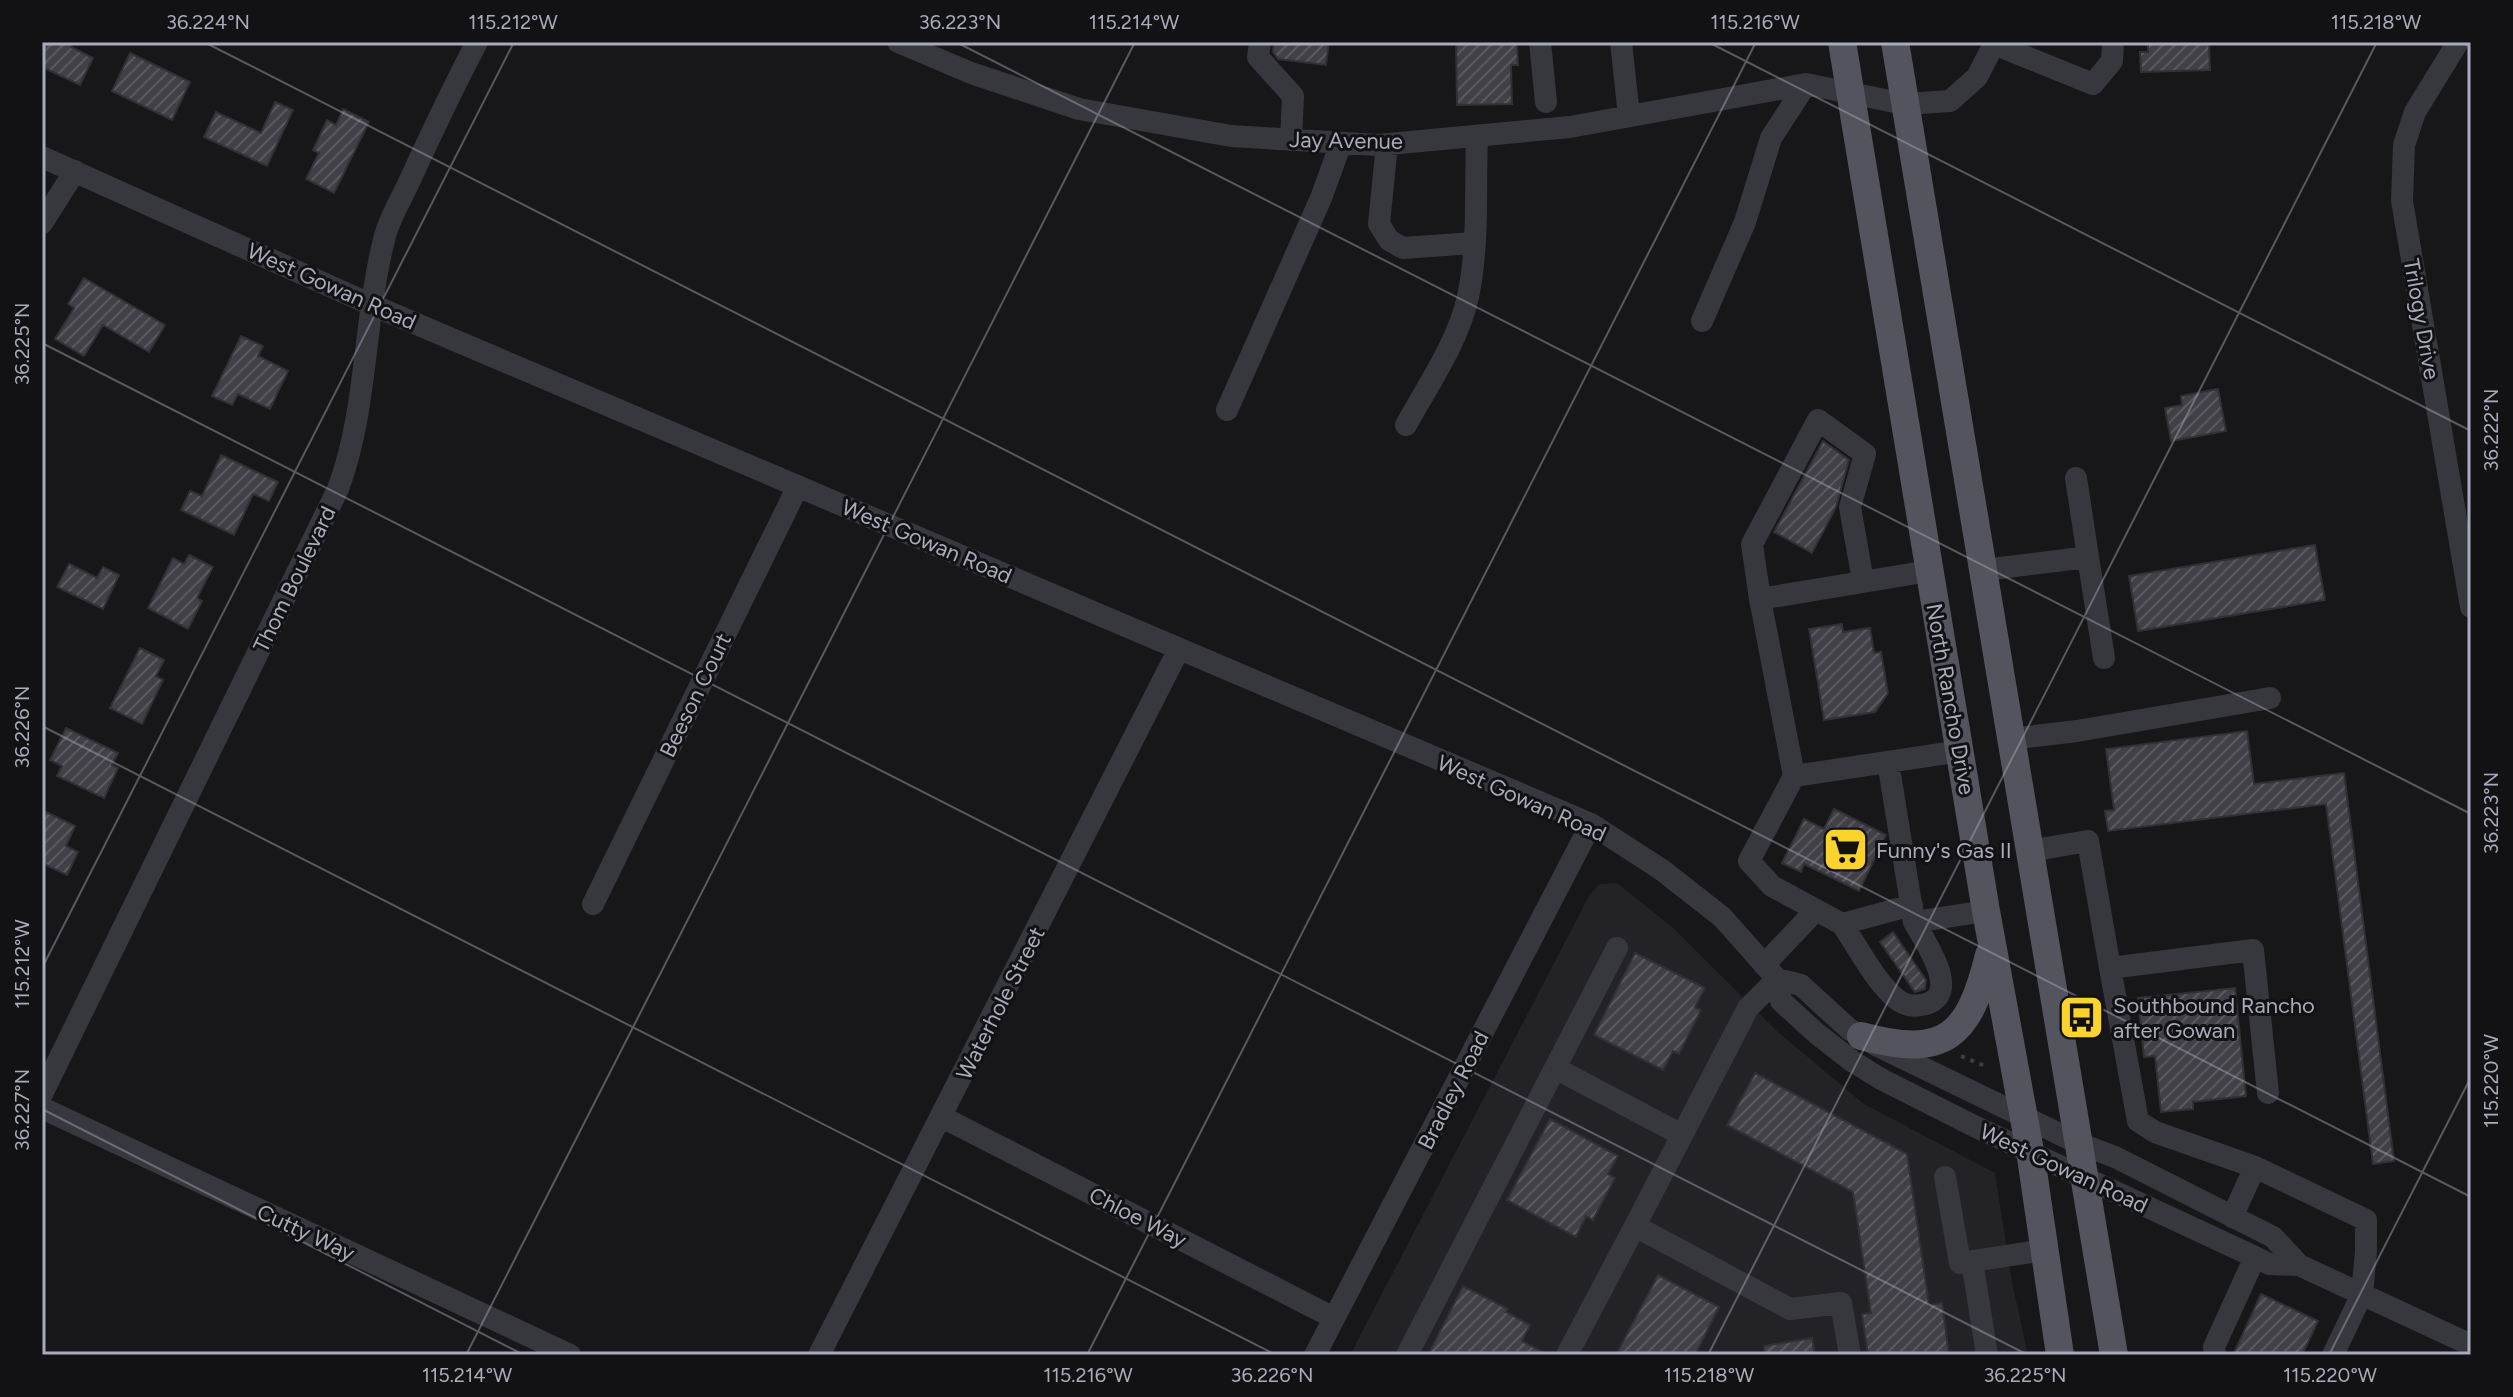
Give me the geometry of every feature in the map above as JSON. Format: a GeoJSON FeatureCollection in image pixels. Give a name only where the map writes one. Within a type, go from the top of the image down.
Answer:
{"type":"FeatureCollection","features":[{"type":"Feature","properties":{"kind":"main road","name":"North Rancho Drive"},"geometry":{"type":"LineString","coordinates":[[1842,42],[1986,911],[2030,1151],[2060,1355]]}},
{"type":"Feature","properties":{"kind":"main road"},"geometry":{"type":"LineString","coordinates":[[1895,42],[2114,1355]]}},
{"type":"Feature","properties":{"kind":"main road"},"geometry":{"type":"LineString","coordinates":[[1861,1036],[1895,1046],[1919,1046],[1952,1032],[1968,1017],[1979,995],[1992,943]]}},
{"type":"Feature","properties":{"kind":"street","name":"Thom Boulevard"},"geometry":{"type":"LineString","coordinates":[[42,1094],[48,1068],[338,489],[357,425],[365,344],[385,234],[442,109],[477,42]]}},
{"type":"Feature","properties":{"kind":"street","name":"Jay Avenue"},"geometry":{"type":"LineString","coordinates":[[898,42],[971,73],[1079,109],[1231,136],[1387,144],[1570,127],[1806,84],[1905,104],[1950,101],[1977,77],[1995,43]]}},
{"type":"Feature","properties":{"kind":"street"},"geometry":{"type":"LineString","coordinates":[[1260,42],[1258,57],[1293,96],[1291,140]]}},
{"type":"Feature","properties":{"kind":"street"},"geometry":{"type":"LineString","coordinates":[[1540,42],[1546,102]]}},
{"type":"Feature","properties":{"kind":"street"},"geometry":{"type":"LineString","coordinates":[[1621,42],[1629,116]]}},
{"type":"Feature","properties":{"kind":"street"},"geometry":{"type":"LineString","coordinates":[[1995,43],[2093,84],[2112,61],[2113,42]]}},
{"type":"Feature","properties":{"kind":"street","name":"Trilogy Drive"},"geometry":{"type":"LineString","coordinates":[[2458,42],[2415,112],[2404,145],[2402,201],[2471,607]]}},
{"type":"Feature","properties":{"kind":"street"},"geometry":{"type":"LineString","coordinates":[[1702,321],[1745,222],[1771,138],[1806,84]]}},
{"type":"Feature","properties":{"kind":"street"},"geometry":{"type":"LineString","coordinates":[[1406,425],[1453,338],[1467,298],[1473,243],[1477,136]]}},
{"type":"Feature","properties":{"kind":"street"},"geometry":{"type":"LineString","coordinates":[[1227,410],[1321,198],[1341,143]]}},
{"type":"Feature","properties":{"kind":"street"},"geometry":{"type":"LineString","coordinates":[[1387,144],[1379,224],[1389,240],[1403,248],[1473,243]]}},
{"type":"Feature","properties":{"kind":"street","name":"West Gowan Road"},"geometry":{"type":"LineString","coordinates":[[42,157],[372,305],[1591,824],[1662,870],[1722,917],[1770,972],[1781,1001],[1852,1061],[1924,1101],[2269,1264],[2299,1265]]}},
{"type":"Feature","properties":{"kind":"street"},"geometry":{"type":"LineString","coordinates":[[42,223],[75,171]]}},
{"type":"Feature","properties":{"kind":"street"},"geometry":{"type":"LineString","coordinates":[[1863,581],[1850,507],[1865,454],[1818,420],[1752,544],[1794,776],[1749,861],[1772,886],[1842,924],[1894,997],[1911,1007],[1927,1005],[1942,987],[1941,974],[1913,914],[1888,762]]}},
{"type":"Feature","properties":{"kind":"street"},"geometry":{"type":"LineString","coordinates":[[2076,478],[2104,658]]}},
{"type":"Feature","properties":{"kind":"street","name":"Beeson Court"},"geometry":{"type":"LineString","coordinates":[[593,904],[798,486]]}},
{"type":"Feature","properties":{"kind":"street"},"geometry":{"type":"LineString","coordinates":[[1984,570],[2088,557]]}},
{"type":"Feature","properties":{"kind":"street"},"geometry":{"type":"LineString","coordinates":[[1760,599],[1929,571]]}},
{"type":"Feature","properties":{"kind":"street","name":"Waterhole Street"},"geometry":{"type":"LineString","coordinates":[[819,1355],[1179,649]]}},
{"type":"Feature","properties":{"kind":"street"},"geometry":{"type":"LineString","coordinates":[[2011,739],[2077,731],[2270,698]]}},
{"type":"Feature","properties":{"kind":"street"},"geometry":{"type":"LineString","coordinates":[[1794,776],[1961,751]]}},
{"type":"Feature","properties":{"kind":"street","name":"Bradley Road"},"geometry":{"type":"LineString","coordinates":[[1315,1355],[1591,824]]}},
{"type":"Feature","properties":{"kind":"street"},"geometry":{"type":"LineString","coordinates":[[2029,851],[2088,841],[2138,1121],[2155,1132],[2255,1167],[2366,1220],[2362,1294],[2333,1355]]}},
{"type":"Feature","properties":{"kind":"street"},"geometry":{"type":"LineString","coordinates":[[1567,1355],[1748,1008],[1770,972],[1816,910]]}},
{"type":"Feature","properties":{"kind":"street"},"geometry":{"type":"LineString","coordinates":[[1842,924],[1913,914],[1986,911]]}},
{"type":"Feature","properties":{"kind":"street"},"geometry":{"type":"LineString","coordinates":[[1407,1355],[1617,948]]}},
{"type":"Feature","properties":{"kind":"street"},"geometry":{"type":"LineString","coordinates":[[2110,968],[2253,950],[2268,1093]]}},
{"type":"Feature","properties":{"kind":"street","name":"West Gowan Road"},"geometry":{"type":"LineString","coordinates":[[1770,972],[1801,985],[1849,1029],[1861,1036],[2078,1143],[2115,1157],[2273,1237],[2299,1265],[2362,1294],[2459,1346]]}},
{"type":"Feature","properties":{"kind":"street"},"geometry":{"type":"LineString","coordinates":[[1555,1068],[1682,1135]]}},
{"type":"Feature","properties":{"kind":"street","name":"Cutty Way"},"geometry":{"type":"LineString","coordinates":[[42,1108],[570,1355]]}},
{"type":"Feature","properties":{"kind":"street","name":"Chloe Way"},"geometry":{"type":"LineString","coordinates":[[942,1117],[1334,1318]]}},
{"type":"Feature","properties":{"kind":"street"},"geometry":{"type":"LineString","coordinates":[[2232,1217],[2255,1167]]}},
{"type":"Feature","properties":{"kind":"street"},"geometry":{"type":"LineString","coordinates":[[1945,1177],[1960,1263],[2044,1250]]}},
{"type":"Feature","properties":{"kind":"street"},"geometry":{"type":"LineString","coordinates":[[1635,1226],[1790,1309],[1841,1303],[1850,1355]]}},
{"type":"Feature","properties":{"kind":"street"},"geometry":{"type":"LineString","coordinates":[[2215,1355],[2214,1347],[2255,1257]]}},
{"type":"Feature","properties":{"kind":"street"},"geometry":{"type":"LineString","coordinates":[[1972,1261],[1987,1355]]}},
{"type":"Feature","properties":{"kind":"path"},"geometry":{"type":"LineString","coordinates":[[1961,1056],[1985,1066]]}},
{"type":"Feature","properties":{"kind":"shaded area"},"geometry":{"type":"Polygon","coordinates":[[[1617,883],[1672,927],[1779,1033],[1864,1104],[1995,1173],[2012,1282],[2028,1355],[1350,1355],[1590,894],[1600,884],[1617,883]]]}},
{"type":"Feature","properties":{"kind":"building"},"geometry":{"type":"Polygon","coordinates":[[[42,42],[73,42],[71,47],[93,58],[80,85],[42,67],[42,42]]]}},
{"type":"Feature","properties":{"kind":"building"},"geometry":{"type":"Polygon","coordinates":[[[1274,42],[1329,42],[1326,65],[1278,59],[1273,52],[1274,42]]]}},
{"type":"Feature","properties":{"kind":"building"},"geometry":{"type":"Polygon","coordinates":[[[1456,42],[1517,44],[1518,65],[1511,65],[1512,104],[1457,105],[1456,42]]]}},
{"type":"Feature","properties":{"kind":"building"},"geometry":{"type":"Polygon","coordinates":[[[2148,42],[2209,42],[2210,70],[2141,72],[2140,52],[2148,52],[2148,42]]]}},
{"type":"Feature","properties":{"kind":"building"},"geometry":{"type":"Polygon","coordinates":[[[130,53],[190,82],[172,120],[112,91],[130,53]]]}},
{"type":"Feature","properties":{"kind":"building"},"geometry":{"type":"Polygon","coordinates":[[[275,102],[293,110],[267,166],[204,137],[216,112],[261,133],[275,102]]]}},
{"type":"Feature","properties":{"kind":"building"},"geometry":{"type":"Polygon","coordinates":[[[343,109],[369,122],[334,193],[306,179],[319,153],[313,150],[327,120],[336,125],[343,109]]]}},
{"type":"Feature","properties":{"kind":"building"},"geometry":{"type":"Polygon","coordinates":[[[84,278],[165,325],[149,352],[103,325],[84,356],[55,339],[74,308],[68,304],[84,278]]]}},
{"type":"Feature","properties":{"kind":"building"},"geometry":{"type":"Polygon","coordinates":[[[241,336],[263,346],[258,356],[288,371],[270,409],[238,394],[232,405],[212,396],[241,336]]]}},
{"type":"Feature","properties":{"kind":"building"},"geometry":{"type":"Polygon","coordinates":[[[2218,389],[2226,431],[2171,441],[2165,408],[2182,405],[2181,396],[2218,389]]]}},
{"type":"Feature","properties":{"kind":"building"},"geometry":{"type":"Polygon","coordinates":[[[1823,441],[1849,460],[1836,507],[1812,553],[1774,532],[1823,441]]]}},
{"type":"Feature","properties":{"kind":"building"},"geometry":{"type":"Polygon","coordinates":[[[221,455],[278,482],[269,501],[253,494],[234,535],[181,510],[190,491],[202,496],[221,455]]]}},
{"type":"Feature","properties":{"kind":"building"},"geometry":{"type":"Polygon","coordinates":[[[2315,545],[2325,600],[2138,631],[2129,576],[2315,545]]]}},
{"type":"Feature","properties":{"kind":"building"},"geometry":{"type":"Polygon","coordinates":[[[189,555],[213,567],[197,598],[202,601],[188,629],[148,608],[173,558],[184,564],[189,555]]]}},
{"type":"Feature","properties":{"kind":"building"},"geometry":{"type":"Polygon","coordinates":[[[69,564],[97,578],[103,567],[119,575],[103,609],[57,587],[69,564]]]}},
{"type":"Feature","properties":{"kind":"building"},"geometry":{"type":"Polygon","coordinates":[[[1842,624],[1843,632],[1870,628],[1874,653],[1881,652],[1888,693],[1875,712],[1824,720],[1809,629],[1842,624]]]}},
{"type":"Feature","properties":{"kind":"building"},"geometry":{"type":"Polygon","coordinates":[[[140,648],[164,660],[156,676],[163,680],[142,724],[110,708],[140,648]]]}},
{"type":"Feature","properties":{"kind":"building"},"geometry":{"type":"Polygon","coordinates":[[[66,728],[118,753],[112,765],[118,768],[104,798],[57,776],[62,766],[50,760],[66,728]]]}},
{"type":"Feature","properties":{"kind":"building"},"geometry":{"type":"Polygon","coordinates":[[[2247,731],[2254,784],[2344,773],[2394,1161],[2373,1164],[2326,804],[2108,831],[2105,811],[2114,810],[2106,749],[2247,731]]]}},
{"type":"Feature","properties":{"kind":"building"},"geometry":{"type":"Polygon","coordinates":[[[1834,809],[1886,835],[1859,891],[1804,864],[1801,872],[1782,863],[1804,819],[1824,829],[1834,809]]]}},
{"type":"Feature","properties":{"kind":"building"},"geometry":{"type":"Polygon","coordinates":[[[42,810],[75,826],[66,846],[78,852],[67,875],[42,863],[42,810]]]}},
{"type":"Feature","properties":{"kind":"building"},"geometry":{"type":"Polygon","coordinates":[[[1893,932],[1926,980],[1925,989],[1915,992],[1880,942],[1893,932]]]}},
{"type":"Feature","properties":{"kind":"building"},"geometry":{"type":"Polygon","coordinates":[[[1635,953],[1705,988],[1695,1007],[1701,1010],[1679,1054],[1673,1051],[1663,1070],[1594,1035],[1635,953]]]}},
{"type":"Feature","properties":{"kind":"building"},"geometry":{"type":"Polygon","coordinates":[[[2235,988],[2246,1096],[2193,1102],[2193,1109],[2161,1112],[2155,1056],[2144,1057],[2138,998],[2235,988]]]}},
{"type":"Feature","properties":{"kind":"building"},"geometry":{"type":"Polygon","coordinates":[[[1755,1073],[1907,1154],[1929,1305],[1942,1303],[1949,1355],[1868,1355],[1862,1314],[1871,1313],[1853,1192],[1727,1125],[1755,1073]]]}},
{"type":"Feature","properties":{"kind":"building"},"geometry":{"type":"Polygon","coordinates":[[[1550,1119],[1618,1156],[1608,1174],[1615,1178],[1593,1220],[1586,1216],[1576,1237],[1507,1200],[1550,1119]]]}},
{"type":"Feature","properties":{"kind":"building"},"geometry":{"type":"Polygon","coordinates":[[[1658,1275],[1719,1307],[1695,1355],[1616,1355],[1658,1275]]]}},
{"type":"Feature","properties":{"kind":"building"},"geometry":{"type":"Polygon","coordinates":[[[1463,1286],[1508,1309],[1506,1312],[1530,1325],[1522,1341],[1549,1355],[1428,1355],[1463,1286]]]}},
{"type":"Feature","properties":{"kind":"building"},"geometry":{"type":"Polygon","coordinates":[[[2261,1294],[2318,1321],[2302,1355],[2233,1355],[2261,1294]]]}},
{"type":"Feature","properties":{"kind":"building"},"geometry":{"type":"Polygon","coordinates":[[[1812,1338],[1815,1355],[1765,1355],[1764,1346],[1812,1338]]]}},
{"type":"Feature","properties":{"kind":"place","name":"Funny's Gas II"},"geometry":{"type":"Point","coordinates":[1845,850]}},
{"type":"Feature","properties":{"kind":"place","name":"Southbound Rancho after Gowan"},"geometry":{"type":"Point","coordinates":[2082,1018]}}]}
